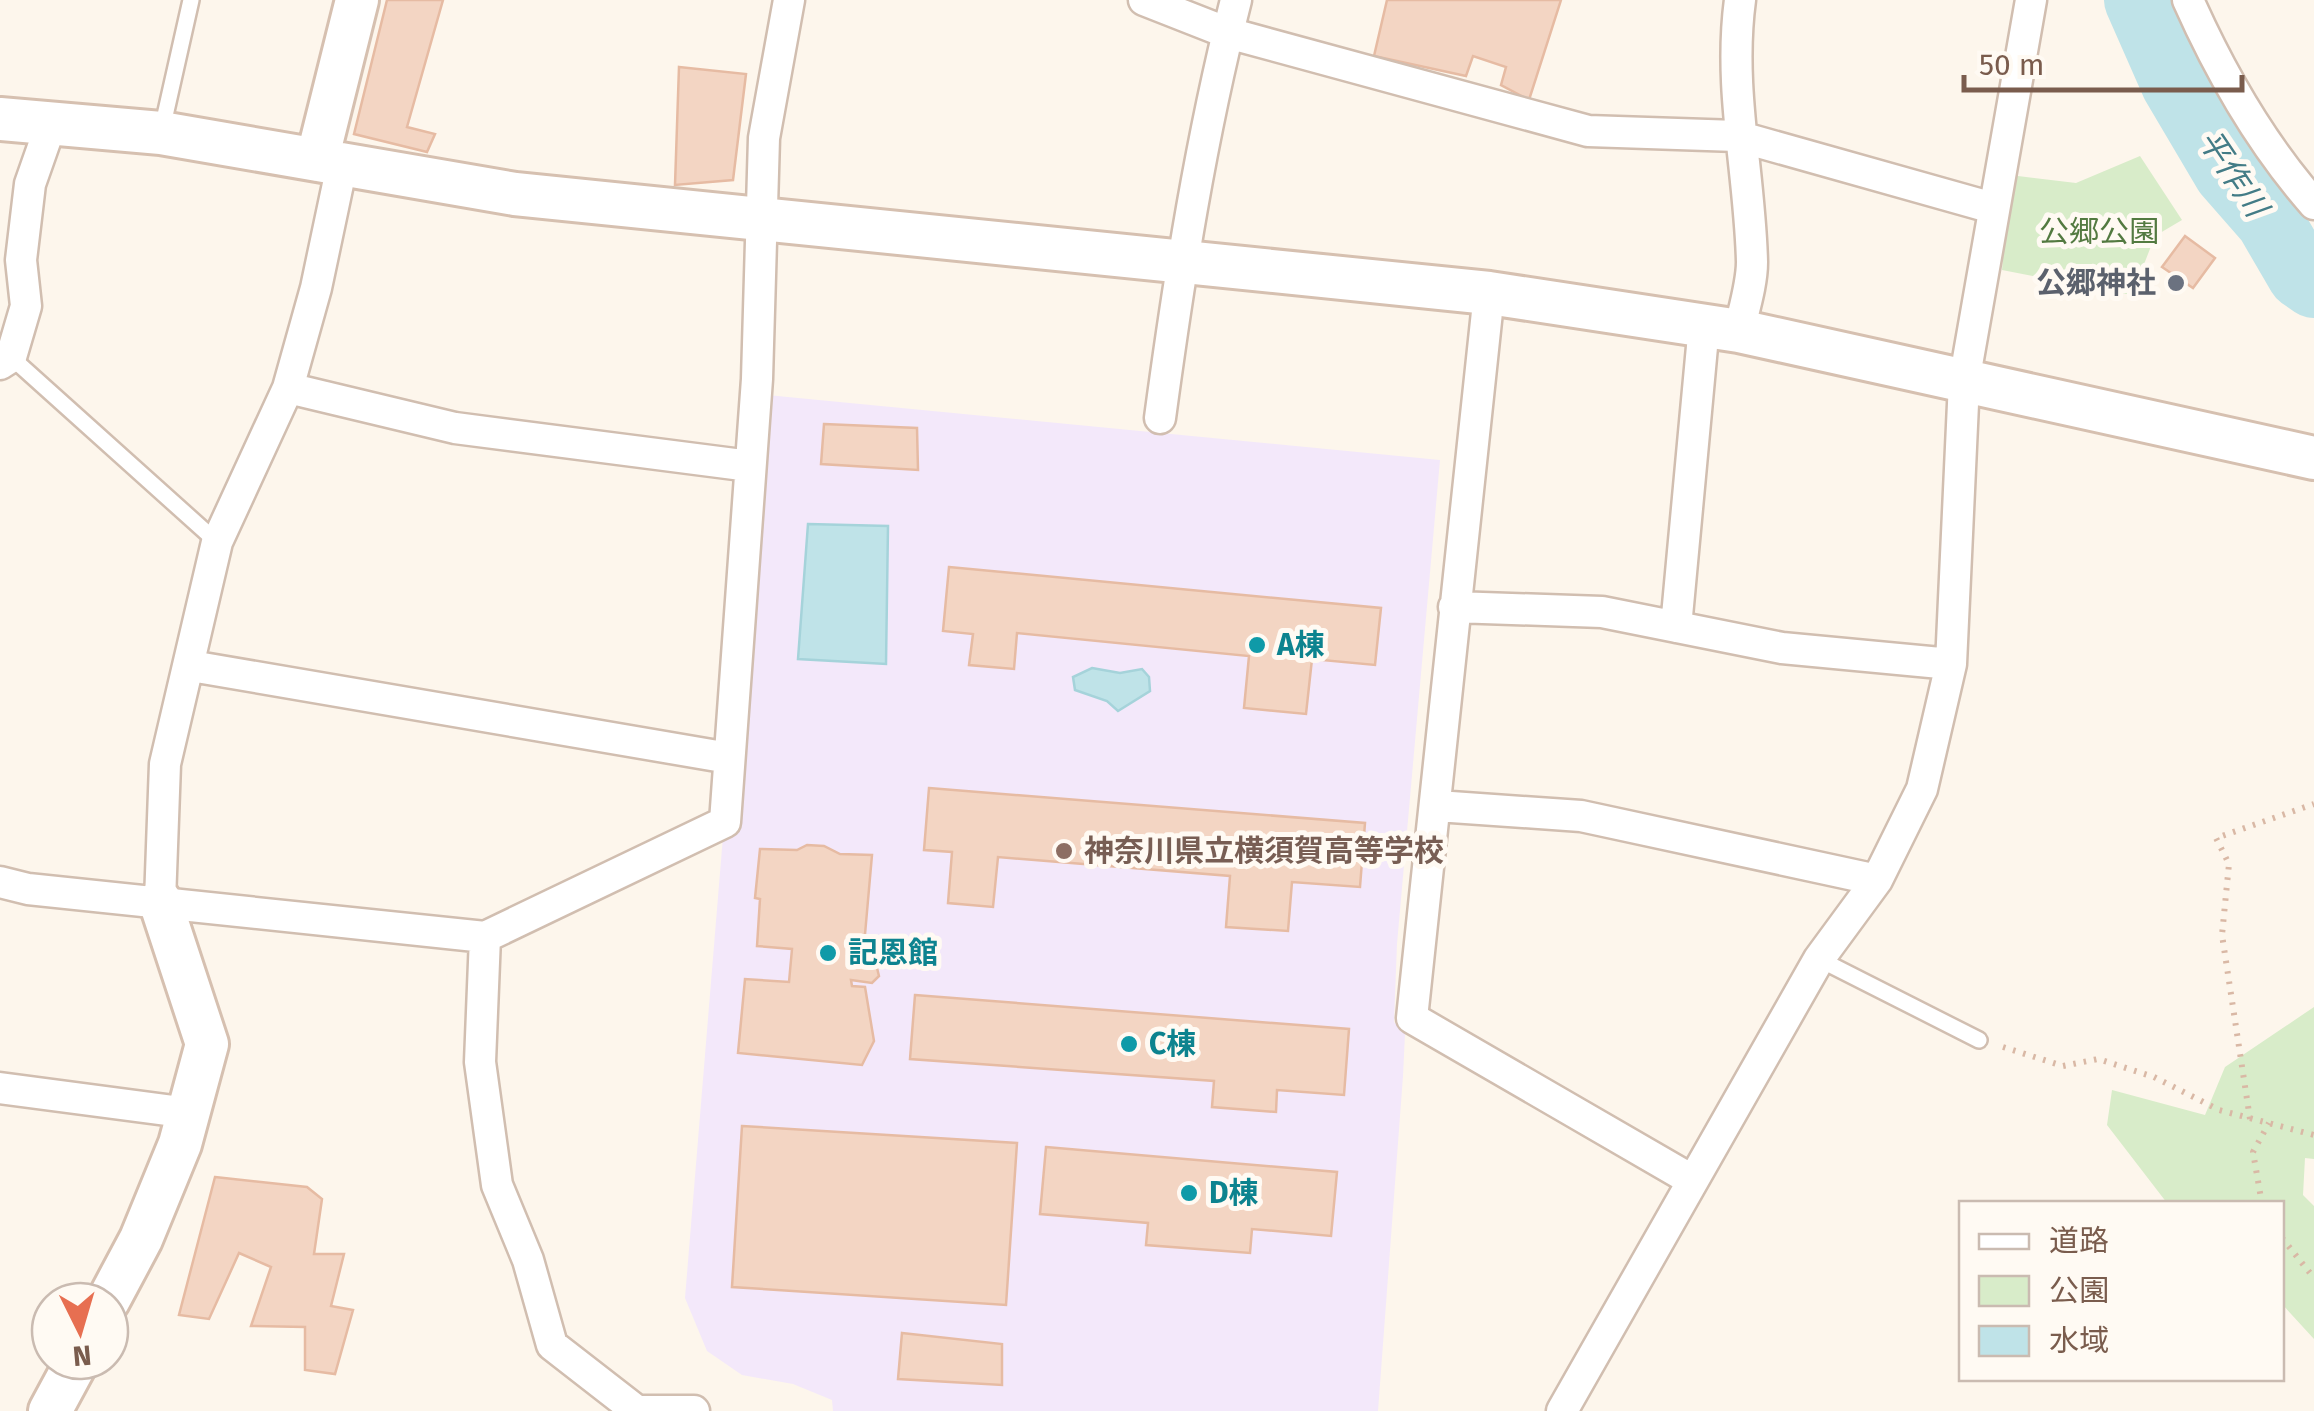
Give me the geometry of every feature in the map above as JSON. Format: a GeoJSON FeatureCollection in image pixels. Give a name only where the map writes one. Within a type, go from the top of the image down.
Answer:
{"type":"FeatureCollection","features":[{"type":"Feature","properties":{"kind":"street"},"geometry":{"type":"LineString","coordinates":[[119,1281],[141,1239],[189,1113],[207,1044],[160,900],[166,764],[217,542],[288,388],[316,288],[329,162],[357,0]]}},
{"type":"Feature","properties":{"kind":"street"},"geometry":{"type":"LineString","coordinates":[[0,882],[28,889],[160,900],[485,938],[725,822],[750,466],[764,138],[789,0]]}},
{"type":"Feature","properties":{"kind":"street"},"geometry":{"type":"LineString","coordinates":[[1144,0],[1228,33],[1588,131],[1737,136],[1993,208]]}},
{"type":"Feature","properties":{"kind":"street"},"geometry":{"type":"LineString","coordinates":[[1160,418],[1181,259],[1236,0]]}},
{"type":"Feature","properties":{"kind":"street"},"geometry":{"type":"LineString","coordinates":[[1562,1411],[1690,1179],[1818,960],[1877,880],[1922,789],[1952,664],[1964,382],[2031,0]]}},
{"type":"Feature","properties":{"kind":"street"},"geometry":{"type":"LineString","coordinates":[[2188,0],[2206,42],[2254,122],[2314,204]]}},
{"type":"Feature","properties":{"kind":"street"},"geometry":{"type":"LineString","coordinates":[[1676,627],[1722,328],[1752,266],[1737,136],[1735,1]]}},
{"type":"Feature","properties":{"kind":"street"},"geometry":{"type":"LineString","coordinates":[[0,119],[50,127],[161,133],[515,194],[1490,293],[1722,328],[2314,458]]}},
{"type":"Feature","properties":{"kind":"street"},"geometry":{"type":"LineString","coordinates":[[5,360],[26,306],[21,260],[30,184],[50,127]]}},
{"type":"Feature","properties":{"kind":"street"},"geometry":{"type":"LineString","coordinates":[[1490,293],[1412,1018],[1690,1179]]}},
{"type":"Feature","properties":{"kind":"street"},"geometry":{"type":"LineString","coordinates":[[288,388],[455,428],[750,466]]}},
{"type":"Feature","properties":{"kind":"street"},"geometry":{"type":"LineString","coordinates":[[1454,607],[1602,612],[1782,648],[1952,664]]}},
{"type":"Feature","properties":{"kind":"street"},"geometry":{"type":"LineString","coordinates":[[191,666],[729,758]]}},
{"type":"Feature","properties":{"kind":"street"},"geometry":{"type":"LineString","coordinates":[[1437,806],[1581,816],[1877,880]]}},
{"type":"Feature","properties":{"kind":"street"},"geometry":{"type":"LineString","coordinates":[[485,938],[480,1062],[497,1185],[528,1260],[552,1345],[637,1411],[694,1411]]}},
{"type":"Feature","properties":{"kind":"street"},"geometry":{"type":"LineString","coordinates":[[0,1088],[189,1113]]}},
{"type":"Feature","properties":{"kind":"street"},"geometry":{"type":"LineString","coordinates":[[50,1411],[66,1381]]}},
{"type":"Feature","properties":{"kind":"lane"},"geometry":{"type":"LineString","coordinates":[[161,133],[191,0]]}},
{"type":"Feature","properties":{"kind":"lane"},"geometry":{"type":"LineString","coordinates":[[5,360],[217,542]]}},
{"type":"Feature","properties":{"kind":"lane"},"geometry":{"type":"LineString","coordinates":[[1818,960],[1979,1040]]}},
{"type":"Feature","properties":{"kind":"path"},"geometry":{"type":"LineString","coordinates":[[2250,1119],[2222,935],[2228,864],[2216,838],[2314,804]]}},
{"type":"Feature","properties":{"kind":"path"},"geometry":{"type":"LineString","coordinates":[[1979,1040],[2063,1066],[2098,1060],[2154,1077],[2219,1110],[2314,1135]]}},
{"type":"Feature","properties":{"kind":"path"},"geometry":{"type":"LineString","coordinates":[[2261,1201],[2253,1152],[2269,1123]]}},
{"type":"Feature","properties":{"kind":"path"},"geometry":{"type":"LineString","coordinates":[[2284,1240],[2314,1278]]}},
{"type":"Feature","properties":{"kind":"shaded area","name":"神奈川県立横須賀高等学校"},"geometry":{"type":"Polygon","coordinates":[[[767,395],[1440,460],[1397,944],[1394,1022],[1405,1034],[1378,1411],[833,1411],[832,1400],[793,1384],[742,1375],[707,1351],[685,1298],[759,399],[767,395]]]}},
{"type":"Feature","properties":{"kind":"green space","name":"公郷公園"},"geometry":{"type":"Polygon","coordinates":[[[2140,156],[2182,220],[2155,236],[2132,295],[2002,270],[2010,175],[2076,183],[2140,156]]]}},
{"type":"Feature","properties":{"kind":"green space"},"geometry":{"type":"Polygon","coordinates":[[[2314,1007],[2314,1159],[2305,1158],[2303,1195],[2314,1206],[2314,1339],[2284,1306],[2284,1201],[2165,1201],[2107,1125],[2112,1090],[2205,1115],[2225,1067],[2314,1007]]]}},
{"type":"Feature","properties":{"kind":"water"},"geometry":{"type":"Polygon","coordinates":[[[808,524],[888,526],[886,664],[798,659],[808,524]]]}},
{"type":"Feature","properties":{"kind":"water"},"geometry":{"type":"Polygon","coordinates":[[[1092,668],[1120,673],[1142,669],[1149,677],[1150,691],[1118,711],[1107,701],[1075,690],[1073,677],[1092,668]]]}},
{"type":"Feature","properties":{"kind":"building"},"geometry":{"type":"Polygon","coordinates":[[[387,0],[443,0],[407,127],[435,134],[427,152],[354,134],[387,0]]]}},
{"type":"Feature","properties":{"kind":"building"},"geometry":{"type":"Polygon","coordinates":[[[1387,0],[1561,0],[1529,100],[1501,85],[1506,67],[1473,56],[1466,76],[1374,56],[1387,0]]]}},
{"type":"Feature","properties":{"kind":"building"},"geometry":{"type":"Polygon","coordinates":[[[679,67],[746,74],[733,180],[675,185],[679,67]]]}},
{"type":"Feature","properties":{"kind":"building"},"geometry":{"type":"Polygon","coordinates":[[[2185,236],[2215,258],[2193,288],[2162,267],[2185,236]]]}},
{"type":"Feature","properties":{"kind":"building"},"geometry":{"type":"Polygon","coordinates":[[[824,424],[917,428],[918,470],[821,464],[824,424]]]}},
{"type":"Feature","properties":{"kind":"building","name":"A棟"},"geometry":{"type":"Polygon","coordinates":[[[949,567],[1381,608],[1375,665],[1312,659],[1306,714],[1244,708],[1249,656],[1017,633],[1014,669],[969,665],[973,634],[943,631],[949,567]]]}},
{"type":"Feature","properties":{"kind":"building"},"geometry":{"type":"Polygon","coordinates":[[[929,788],[1365,823],[1360,887],[1292,882],[1288,931],[1226,927],[1230,876],[998,857],[993,907],[948,903],[952,852],[924,850],[929,788]]]}},
{"type":"Feature","properties":{"kind":"building","name":"記恩館"},"geometry":{"type":"Polygon","coordinates":[[[807,845],[824,846],[840,854],[872,855],[863,957],[875,960],[879,976],[872,983],[851,980],[852,986],[865,987],[874,1041],[862,1065],[738,1053],[745,979],[789,982],[792,949],[757,946],[760,899],[755,898],[760,849],[797,850],[807,845]]]}},
{"type":"Feature","properties":{"kind":"building","name":"C棟"},"geometry":{"type":"Polygon","coordinates":[[[915,995],[1349,1029],[1344,1095],[1277,1090],[1276,1112],[1212,1107],[1214,1081],[910,1059],[915,995]]]}},
{"type":"Feature","properties":{"kind":"building"},"geometry":{"type":"Polygon","coordinates":[[[742,1126],[1017,1143],[1006,1305],[732,1287],[742,1126]]]}},
{"type":"Feature","properties":{"kind":"building","name":"D棟"},"geometry":{"type":"Polygon","coordinates":[[[1046,1147],[1337,1172],[1331,1236],[1252,1229],[1250,1253],[1146,1245],[1148,1223],[1040,1214],[1046,1147]]]}},
{"type":"Feature","properties":{"kind":"building"},"geometry":{"type":"Polygon","coordinates":[[[215,1177],[307,1187],[322,1199],[314,1254],[344,1254],[331,1306],[353,1310],[335,1374],[305,1370],[305,1327],[251,1326],[271,1267],[239,1253],[209,1319],[179,1315],[215,1177]]]}},
{"type":"Feature","properties":{"kind":"building"},"geometry":{"type":"Polygon","coordinates":[[[902,1333],[1002,1344],[1002,1385],[898,1379],[902,1333]]]}},
{"type":"Feature","properties":{"kind":"waterway","name":"平作川"},"geometry":{"type":"LineString","coordinates":[[2138,0],[2175,84],[2227,172],[2269,220],[2301,275],[2314,284]]}},
{"type":"Feature","properties":{"kind":"place","name":"公郷神社"},"geometry":{"type":"Point","coordinates":[2176,283]}},
{"type":"Feature","properties":{"kind":"place","name":"A棟"},"geometry":{"type":"Point","coordinates":[1257,645]}},
{"type":"Feature","properties":{"kind":"place","name":"神奈川県立横須賀高等学校"},"geometry":{"type":"Point","coordinates":[1064,851]}},
{"type":"Feature","properties":{"kind":"place","name":"記恩館"},"geometry":{"type":"Point","coordinates":[828,953]}},
{"type":"Feature","properties":{"kind":"place","name":"C棟"},"geometry":{"type":"Point","coordinates":[1129,1044]}},
{"type":"Feature","properties":{"kind":"place","name":"D棟"},"geometry":{"type":"Point","coordinates":[1189,1193]}}]}
